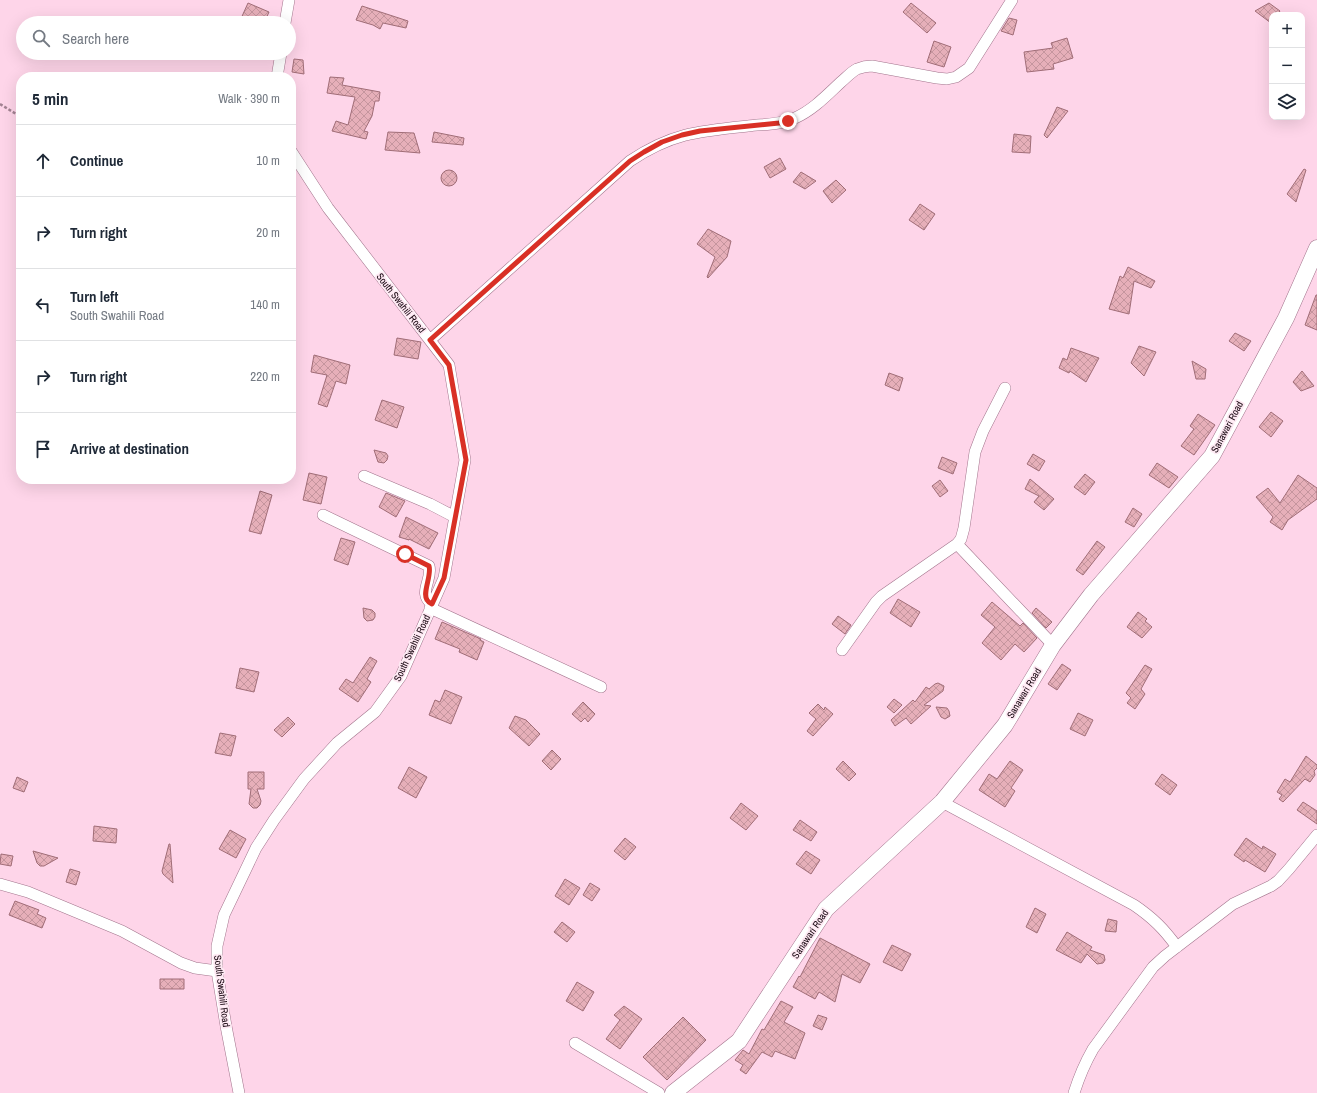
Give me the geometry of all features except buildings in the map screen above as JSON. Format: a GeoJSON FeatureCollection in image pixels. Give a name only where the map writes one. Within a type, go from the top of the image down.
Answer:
{"type":"FeatureCollection","features":[{"type":"Feature","properties":{"kind":"street"},"geometry":{"type":"LineString","coordinates":[[286,16],[289,0]]}},
{"type":"Feature","properties":{"kind":"street"},"geometry":{"type":"LineString","coordinates":[[430,340],[630,161],[644,152],[662,142],[682,135],[700,131],[779,123],[792,119],[811,108],[852,72],[865,66],[937,78],[947,79],[956,77],[964,73],[974,62],[1012,0]]}},
{"type":"Feature","properties":{"kind":"street"},"geometry":{"type":"LineString","coordinates":[[278,72],[280,60]]}},
{"type":"Feature","properties":{"kind":"street","name":"South Swahili Road"},"geometry":{"type":"LineString","coordinates":[[239,1093],[217,971],[217,946],[224,915],[256,848],[274,820],[304,779],[337,743],[375,712],[401,676],[444,578],[466,460],[449,365],[328,208],[296,159]]}},
{"type":"Feature","properties":{"kind":"street","name":"Sanawari Road"},"geometry":{"type":"LineString","coordinates":[[673,1093],[738,1041],[826,909],[942,802],[1005,725],[1053,645],[1091,595],[1212,456],[1286,318],[1317,248]]}},
{"type":"Feature","properties":{"kind":"street"},"geometry":{"type":"LineString","coordinates":[[842,650],[876,602],[889,591],[957,544],[961,539],[964,528],[975,452],[983,431],[1006,388]]}},
{"type":"Feature","properties":{"kind":"street"},"geometry":{"type":"LineString","coordinates":[[364,476],[430,504],[455,517]]}},
{"type":"Feature","properties":{"kind":"street"},"geometry":{"type":"LineString","coordinates":[[323,515],[429,566],[430,570],[425,595],[426,600],[431,606],[601,687]]}},
{"type":"Feature","properties":{"kind":"street"},"geometry":{"type":"LineString","coordinates":[[957,544],[1053,645]]}},
{"type":"Feature","properties":{"kind":"street"},"geometry":{"type":"LineString","coordinates":[[942,802],[1134,905],[1156,920],[1166,930],[1177,947]]}},
{"type":"Feature","properties":{"kind":"street"},"geometry":{"type":"LineString","coordinates":[[1074,1093],[1083,1068],[1093,1049],[1153,967],[1233,904],[1271,886],[1278,881],[1317,835]]}},
{"type":"Feature","properties":{"kind":"street"},"geometry":{"type":"LineString","coordinates":[[0,884],[28,892],[122,931],[181,963],[195,968],[217,971]]}},
{"type":"Feature","properties":{"kind":"street"},"geometry":{"type":"LineString","coordinates":[[575,1043],[659,1093]]}},
{"type":"Feature","properties":{"kind":"path"},"geometry":{"type":"LineString","coordinates":[[0,104],[16,114]]}},
{"type":"Feature","properties":{"kind":"route"},"geometry":{"type":"LineString","coordinates":[[405,554],[429,566],[430,570],[425,595],[426,600],[432,604],[444,578],[466,460],[449,365],[430,340],[630,161],[644,152],[662,142],[700,131],[788,121]]}}]}
